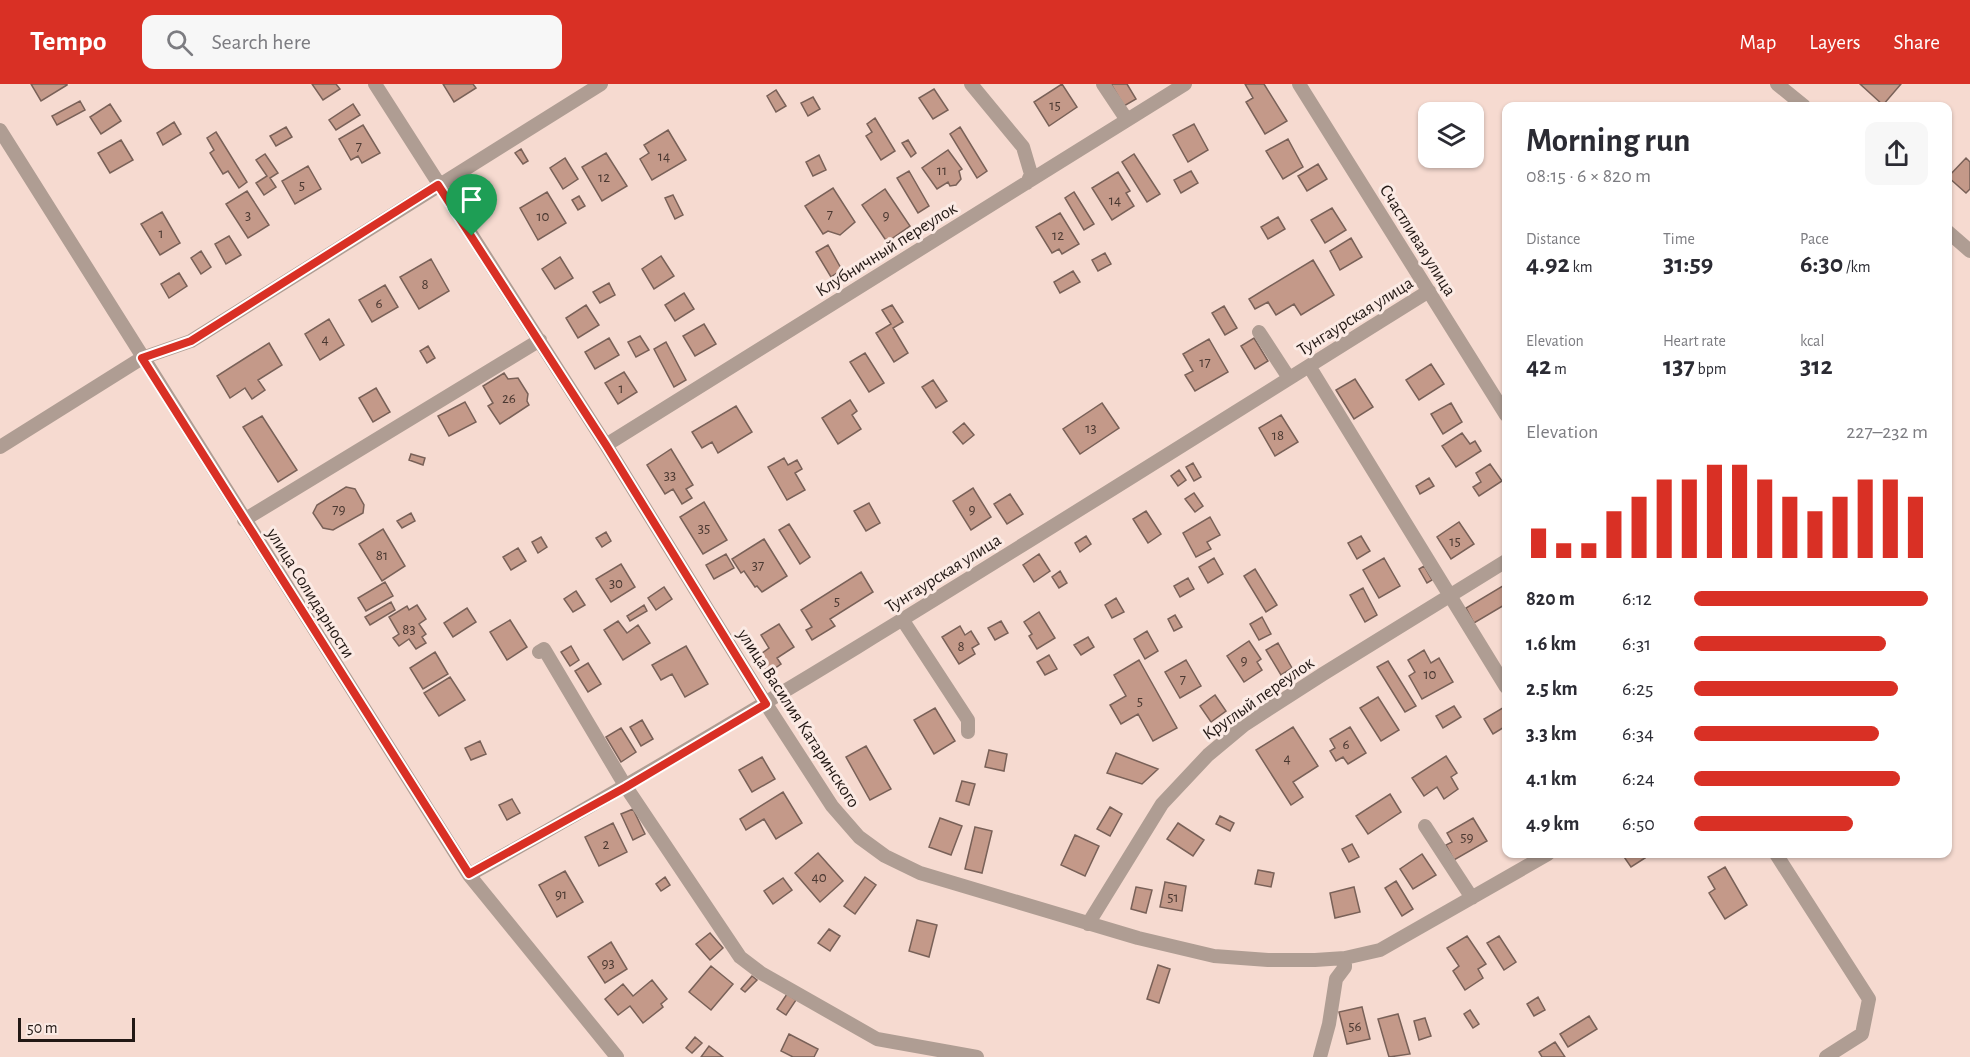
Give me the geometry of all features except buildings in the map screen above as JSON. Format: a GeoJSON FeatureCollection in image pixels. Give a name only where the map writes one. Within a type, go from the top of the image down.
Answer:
{"type":"FeatureCollection","features":[{"type":"Feature","properties":{"kind":"street","name":"улица Василия Катаринского"},"geometry":{"type":"LineString","coordinates":[[375,84],[540,340],[832,806],[859,837],[885,856],[920,873],[1029,904],[1088,924],[1214,956],[1268,960],[1345,958],[1380,950],[1541,858]]}},
{"type":"Feature","properties":{"kind":"street"},"geometry":{"type":"LineString","coordinates":[[0,447],[142,358],[191,341],[601,84]]}},
{"type":"Feature","properties":{"kind":"street"},"geometry":{"type":"LineString","coordinates":[[971,84],[1023,147],[1031,174],[1027,183]]}},
{"type":"Feature","properties":{"kind":"street"},"geometry":{"type":"LineString","coordinates":[[1103,84],[1127,120]]}},
{"type":"Feature","properties":{"kind":"street","name":"Клубничный переулок"},"geometry":{"type":"LineString","coordinates":[[606,445],[1185,84]]}},
{"type":"Feature","properties":{"kind":"street","name":"Счастливая улица"},"geometry":{"type":"LineString","coordinates":[[1299,84],[1502,409]]}},
{"type":"Feature","properties":{"kind":"street"},"geometry":{"type":"LineString","coordinates":[[1777,84],[1799,102]]}},
{"type":"Feature","properties":{"kind":"street","name":"улица Солидарности"},"geometry":{"type":"LineString","coordinates":[[0,130],[469,874],[617,1057]]}},
{"type":"Feature","properties":{"kind":"street"},"geometry":{"type":"LineString","coordinates":[[1952,235],[1970,251]]}},
{"type":"Feature","properties":{"kind":"street","name":"Тунгаурская улица"},"geometry":{"type":"LineString","coordinates":[[469,874],[626,787],[766,704],[1429,291]]}},
{"type":"Feature","properties":{"kind":"street"},"geometry":{"type":"LineString","coordinates":[[1259,332],[1289,378]]}},
{"type":"Feature","properties":{"kind":"street"},"geometry":{"type":"LineString","coordinates":[[244,520],[540,340]]}},
{"type":"Feature","properties":{"kind":"street"},"geometry":{"type":"LineString","coordinates":[[1309,366],[1502,681]]}},
{"type":"Feature","properties":{"kind":"street","name":"Круглый переулок"},"geometry":{"type":"LineString","coordinates":[[1088,924],[1162,804],[1208,755],[1244,725],[1502,563]]}},
{"type":"Feature","properties":{"kind":"street"},"geometry":{"type":"LineString","coordinates":[[902,619],[969,720],[968,732]]}},
{"type":"Feature","properties":{"kind":"street"},"geometry":{"type":"LineString","coordinates":[[539,652],[544,649],[626,787],[740,957],[761,973],[877,1039],[977,1057]]}},
{"type":"Feature","properties":{"kind":"street"},"geometry":{"type":"LineString","coordinates":[[1425,826],[1472,898]]}},
{"type":"Feature","properties":{"kind":"street"},"geometry":{"type":"LineString","coordinates":[[1779,858],[1869,999],[1862,1034],[1853,1042],[1826,1057]]}},
{"type":"Feature","properties":{"kind":"street"},"geometry":{"type":"LineString","coordinates":[[1320,1057],[1329,1024],[1336,980],[1345,966],[1345,958]]}},
{"type":"Feature","properties":{"kind":"route"},"geometry":{"type":"LineString","coordinates":[[438,185],[472,236],[606,445],[766,704],[626,787],[469,874],[142,358],[191,341],[438,185]]}}]}
